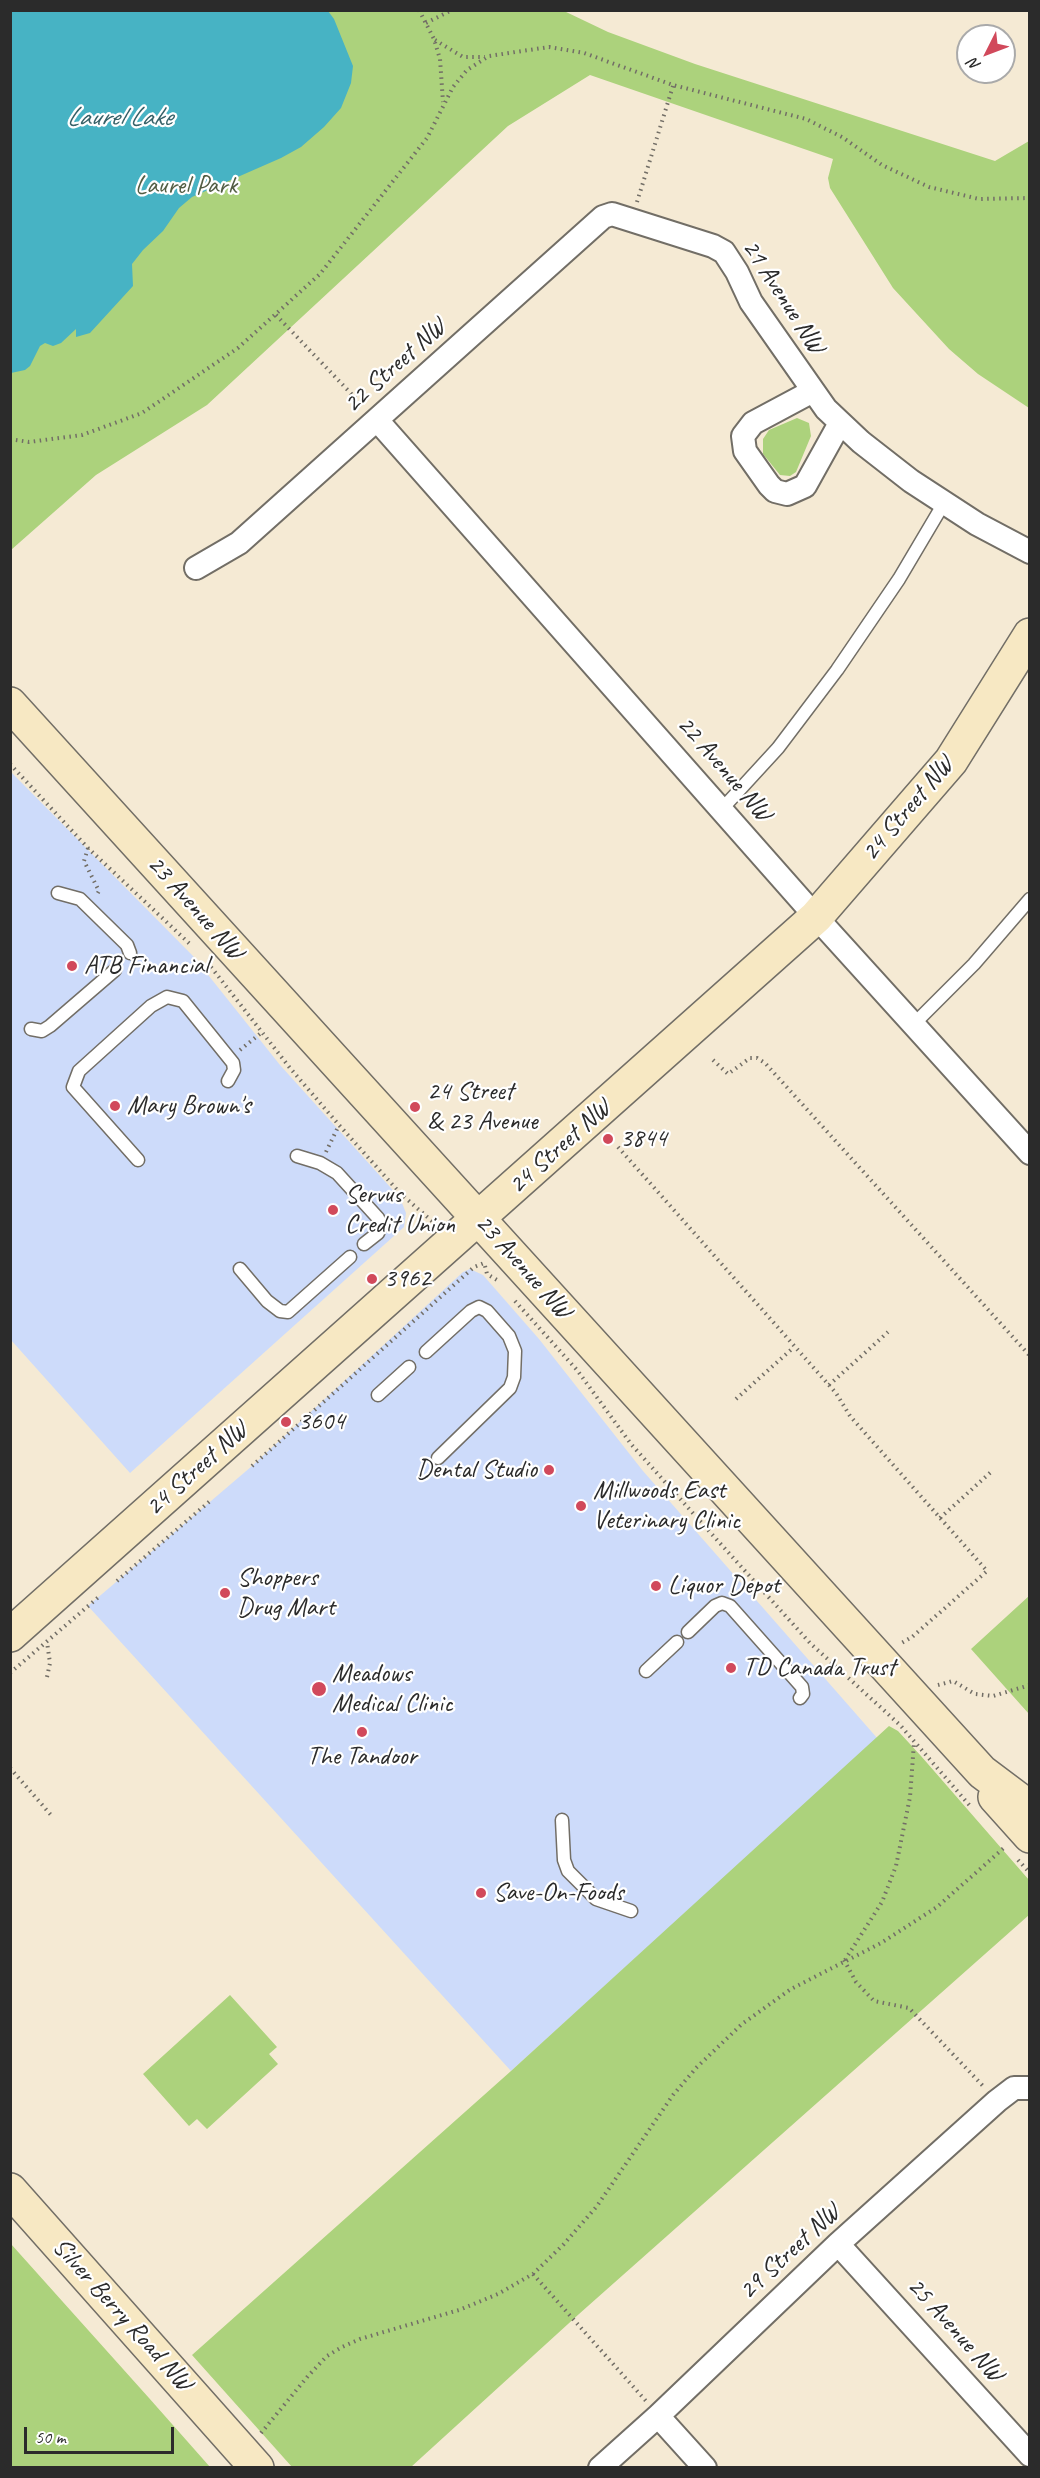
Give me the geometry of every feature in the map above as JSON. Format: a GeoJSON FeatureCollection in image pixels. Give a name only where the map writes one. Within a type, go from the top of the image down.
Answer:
{"type":"FeatureCollection","features":[{"type":"Feature","properties":{"kind":"street","name":"22 Street NW"},"geometry":{"type":"LineString","coordinates":[[196,568],[239,543],[603,217],[612,214],[632,220]]}},
{"type":"Feature","properties":{"kind":"street","name":"21 Avenue NW"},"geometry":{"type":"LineString","coordinates":[[632,220],[713,246],[724,252],[737,272],[751,302],[812,392],[840,423],[880,458],[944,503],[1029,552]]}},
{"type":"Feature","properties":{"kind":"street","name":"21 Avenue NW"},"geometry":{"type":"LineString","coordinates":[[812,392],[753,423],[743,436],[745,451],[769,485],[775,491],[787,494],[805,486],[840,423]]}},
{"type":"Feature","properties":{"kind":"street","name":"22 Avenue NW"},"geometry":{"type":"LineString","coordinates":[[377,420],[816,917],[1029,1153]]}},
{"type":"Feature","properties":{"kind":"street","name":"24 Street NW"},"geometry":{"type":"LineString","coordinates":[[10,1635],[816,917],[951,761],[1029,635]]}},
{"type":"Feature","properties":{"kind":"street","name":"23 Avenue NW"},"geometry":{"type":"LineString","coordinates":[[12,704],[982,1772],[1029,1808]]}},
{"type":"Feature","properties":{"kind":"street","name":"23 Avenue NW"},"geometry":{"type":"LineString","coordinates":[[982,1772],[986,1787],[1014,1837]]}},
{"type":"Feature","properties":{"kind":"street","name":"29 Street NW"},"geometry":{"type":"LineString","coordinates":[[600,2468],[658,2416],[838,2244],[997,2101],[1014,2088],[1027,2087]]}},
{"type":"Feature","properties":{"kind":"street","name":"Silver Berry Road NW"},"geometry":{"type":"LineString","coordinates":[[10,2190],[256,2454]]}},
{"type":"Feature","properties":{"kind":"street","name":"25 Avenue NW"},"geometry":{"type":"LineString","coordinates":[[838,2244],[1029,2455]]}},
{"type":"Feature","properties":{"kind":"street"},"geometry":{"type":"LineString","coordinates":[[658,2416],[705,2468]]}},
{"type":"Feature","properties":{"kind":"lane"},"geometry":{"type":"LineString","coordinates":[[722,809],[778,748],[837,670],[899,579],[944,503]]}},
{"type":"Feature","properties":{"kind":"lane"},"geometry":{"type":"LineString","coordinates":[[58,893],[71,895],[88,905],[127,945],[130,953]]}},
{"type":"Feature","properties":{"kind":"lane"},"geometry":{"type":"LineString","coordinates":[[913,1025],[974,964],[1029,899]]}},
{"type":"Feature","properties":{"kind":"lane"},"geometry":{"type":"LineString","coordinates":[[32,1029],[42,1031],[50,1026],[115,970]]}},
{"type":"Feature","properties":{"kind":"lane"},"geometry":{"type":"LineString","coordinates":[[138,1160],[73,1087],[80,1071],[151,1006],[167,997],[183,1001],[230,1058],[234,1070],[228,1081]]}},
{"type":"Feature","properties":{"kind":"lane"},"geometry":{"type":"LineString","coordinates":[[297,1156],[320,1163],[337,1173],[381,1225],[378,1233],[364,1244]]}},
{"type":"Feature","properties":{"kind":"lane"},"geometry":{"type":"LineString","coordinates":[[240,1269],[267,1301],[280,1311],[288,1312],[350,1257]]}},
{"type":"Feature","properties":{"kind":"lane"},"geometry":{"type":"LineString","coordinates":[[426,1352],[471,1311],[479,1307],[487,1311],[509,1336],[514,1351],[514,1377],[510,1388],[438,1458]]}},
{"type":"Feature","properties":{"kind":"lane"},"geometry":{"type":"LineString","coordinates":[[378,1395],[409,1367]]}},
{"type":"Feature","properties":{"kind":"lane"},"geometry":{"type":"LineString","coordinates":[[688,1632],[715,1606],[722,1604],[730,1606],[802,1687],[803,1694],[800,1698]]}},
{"type":"Feature","properties":{"kind":"lane"},"geometry":{"type":"LineString","coordinates":[[646,1671],[677,1642]]}},
{"type":"Feature","properties":{"kind":"lane"},"geometry":{"type":"LineString","coordinates":[[562,1820],[564,1860],[568,1871],[596,1899],[631,1911]]}},
{"type":"Feature","properties":{"kind":"path"},"geometry":{"type":"LineString","coordinates":[[418,10],[434,39],[443,76],[443,103]]}},
{"type":"Feature","properties":{"kind":"path"},"geometry":{"type":"LineString","coordinates":[[426,23],[452,10]]}},
{"type":"Feature","properties":{"kind":"path"},"geometry":{"type":"LineString","coordinates":[[434,39],[463,57],[489,56],[528,48],[565,48],[673,85],[806,119],[842,137],[889,170],[929,187],[979,199],[1029,198]]}},
{"type":"Feature","properties":{"kind":"path"},"geometry":{"type":"LineString","coordinates":[[10,440],[29,442],[82,435],[142,413],[238,348],[320,274],[427,138],[443,103],[467,70],[489,56]]}},
{"type":"Feature","properties":{"kind":"path"},"geometry":{"type":"LineString","coordinates":[[632,220],[673,85]]}},
{"type":"Feature","properties":{"kind":"path"},"geometry":{"type":"LineString","coordinates":[[276,315],[377,420]]}},
{"type":"Feature","properties":{"kind":"path"},"geometry":{"type":"LineString","coordinates":[[12,765],[87,848],[199,952]]}},
{"type":"Feature","properties":{"kind":"path"},"geometry":{"type":"LineString","coordinates":[[87,848],[84,861],[99,891],[88,905]]}},
{"type":"Feature","properties":{"kind":"path"},"geometry":{"type":"LineString","coordinates":[[206,961],[261,1032],[339,1125],[400,1193],[430,1219]]}},
{"type":"Feature","properties":{"kind":"path"},"geometry":{"type":"LineString","coordinates":[[230,1058],[261,1032]]}},
{"type":"Feature","properties":{"kind":"path"},"geometry":{"type":"LineString","coordinates":[[714,1060],[728,1074],[750,1058],[757,1058],[765,1063],[1029,1356]]}},
{"type":"Feature","properties":{"kind":"path"},"geometry":{"type":"LineString","coordinates":[[320,1163],[339,1125]]}},
{"type":"Feature","properties":{"kind":"path"},"geometry":{"type":"LineString","coordinates":[[618,1147],[829,1385],[850,1416],[987,1571],[912,1637],[900,1644]]}},
{"type":"Feature","properties":{"kind":"path"},"geometry":{"type":"LineString","coordinates":[[252,1466],[474,1267],[484,1263],[487,1274],[501,1282]]}},
{"type":"Feature","properties":{"kind":"path"},"geometry":{"type":"LineString","coordinates":[[512,1297],[537,1328],[578,1371],[647,1462],[802,1634],[900,1725],[976,1813]]}},
{"type":"Feature","properties":{"kind":"path"},"geometry":{"type":"LineString","coordinates":[[829,1385],[888,1332]]}},
{"type":"Feature","properties":{"kind":"path"},"geometry":{"type":"LineString","coordinates":[[736,1399],[794,1347]]}},
{"type":"Feature","properties":{"kind":"path"},"geometry":{"type":"LineString","coordinates":[[940,1518],[991,1472]]}},
{"type":"Feature","properties":{"kind":"path"},"geometry":{"type":"LineString","coordinates":[[117,1581],[210,1501]]}},
{"type":"Feature","properties":{"kind":"path"},"geometry":{"type":"LineString","coordinates":[[10,1673],[101,1595]]}},
{"type":"Feature","properties":{"kind":"path"},"geometry":{"type":"LineString","coordinates":[[46,1677],[50,1663],[47,1642]]}},
{"type":"Feature","properties":{"kind":"path"},"geometry":{"type":"LineString","coordinates":[[940,1683],[953,1681],[975,1694],[993,1696],[1029,1684]]}},
{"type":"Feature","properties":{"kind":"path"},"geometry":{"type":"LineString","coordinates":[[844,1960],[882,1902],[896,1866],[910,1797],[914,1743]]}},
{"type":"Feature","properties":{"kind":"path"},"geometry":{"type":"LineString","coordinates":[[10,1768],[51,1815]]}},
{"type":"Feature","properties":{"kind":"path"},"geometry":{"type":"LineString","coordinates":[[256,2454],[308,2376],[327,2356],[360,2339],[459,2310],[498,2294],[533,2274],[564,2244],[597,2206],[666,2104],[697,2067],[742,2024],[791,1989],[881,1943],[937,1907],[1014,1837]]}},
{"type":"Feature","properties":{"kind":"path"},"geometry":{"type":"LineString","coordinates":[[844,1960],[856,1982],[874,2001],[909,2008],[997,2101]]}},
{"type":"Feature","properties":{"kind":"path"},"geometry":{"type":"LineString","coordinates":[[533,2274],[658,2416]]}},
{"type":"Feature","properties":{"kind":"shaded area"},"geometry":{"type":"Polygon","coordinates":[[[10,771],[193,956],[280,1065],[400,1198],[406,1213],[404,1227],[130,1473],[11,1340],[10,771]]]}},
{"type":"Feature","properties":{"kind":"shaded area"},"geometry":{"type":"Polygon","coordinates":[[[470,1269],[483,1275],[539,1339],[643,1471],[878,1739],[511,2071],[88,1606],[252,1466],[463,1272],[470,1269]]]}},
{"type":"Feature","properties":{"kind":"green space","name":"Laurel Park"},"geometry":{"type":"Polygon","coordinates":[[[11,11],[564,11],[608,32],[695,64],[995,161],[1029,141],[1029,408],[978,374],[949,349],[893,288],[830,188],[828,178],[833,159],[590,75],[508,126],[207,405],[96,475],[11,550],[11,11]]]}},
{"type":"Feature","properties":{"kind":"green space"},"geometry":{"type":"Polygon","coordinates":[[[797,418],[809,423],[811,436],[796,472],[790,476],[780,475],[763,454],[763,439],[769,430],[797,418]]]}},
{"type":"Feature","properties":{"kind":"green space"},"geometry":{"type":"Polygon","coordinates":[[[1029,1596],[1029,1714],[971,1649],[1029,1596]]]}},
{"type":"Feature","properties":{"kind":"green space"},"geometry":{"type":"Polygon","coordinates":[[[889,1726],[898,1731],[921,1756],[1029,1880],[1029,1915],[579,2314],[411,2467],[292,2467],[192,2355],[511,2071],[889,1726]]]}},
{"type":"Feature","properties":{"kind":"green space"},"geometry":{"type":"Polygon","coordinates":[[[230,1995],[277,2047],[269,2054],[278,2064],[207,2129],[197,2119],[189,2126],[143,2074],[230,1995]]]}},
{"type":"Feature","properties":{"kind":"green space"},"geometry":{"type":"Polygon","coordinates":[[[11,2244],[149,2398],[210,2467],[11,2467],[11,2244]]]}},
{"type":"Feature","properties":{"kind":"water","name":"Laurel Lake"},"geometry":{"type":"Polygon","coordinates":[[[11,10],[328,11],[334,19],[353,66],[351,83],[341,108],[324,127],[301,147],[281,158],[192,197],[179,208],[163,231],[132,264],[133,286],[90,333],[76,337],[76,329],[61,343],[53,346],[45,343],[40,346],[30,366],[25,370],[11,373],[11,10]]]}},
{"type":"Feature","properties":{"kind":"place","name":"ATB Financial"},"geometry":{"type":"Point","coordinates":[72,966]}},
{"type":"Feature","properties":{"kind":"place","name":"Mary Brown's"},"geometry":{"type":"Point","coordinates":[115,1106]}},
{"type":"Feature","properties":{"kind":"place","name":"24 Street & 23 Avenue"},"geometry":{"type":"Point","coordinates":[415,1107]}},
{"type":"Feature","properties":{"kind":"place","name":"3844"},"geometry":{"type":"Point","coordinates":[608,1139]}},
{"type":"Feature","properties":{"kind":"place","name":"Servus Credit Union"},"geometry":{"type":"Point","coordinates":[333,1210]}},
{"type":"Feature","properties":{"kind":"place","name":"3962"},"geometry":{"type":"Point","coordinates":[372,1279]}},
{"type":"Feature","properties":{"kind":"place","name":"3604"},"geometry":{"type":"Point","coordinates":[286,1422]}},
{"type":"Feature","properties":{"kind":"place","name":"Dental Studio"},"geometry":{"type":"Point","coordinates":[549,1470]}},
{"type":"Feature","properties":{"kind":"place","name":"Millwoods East Veterinary Clinic"},"geometry":{"type":"Point","coordinates":[581,1506]}},
{"type":"Feature","properties":{"kind":"place","name":"Liquor Depot"},"geometry":{"type":"Point","coordinates":[656,1586]}},
{"type":"Feature","properties":{"kind":"place","name":"Shoppers Drug Mart"},"geometry":{"type":"Point","coordinates":[225,1593]}},
{"type":"Feature","properties":{"kind":"place","name":"TD Canada Trust"},"geometry":{"type":"Point","coordinates":[731,1668]}},
{"type":"Feature","properties":{"kind":"place","name":"Meadows Medical Clinic"},"geometry":{"type":"Point","coordinates":[319,1689]}},
{"type":"Feature","properties":{"kind":"place","name":"The Tandoor"},"geometry":{"type":"Point","coordinates":[362,1732]}},
{"type":"Feature","properties":{"kind":"place","name":"Save-On-Foods"},"geometry":{"type":"Point","coordinates":[481,1893]}}]}
